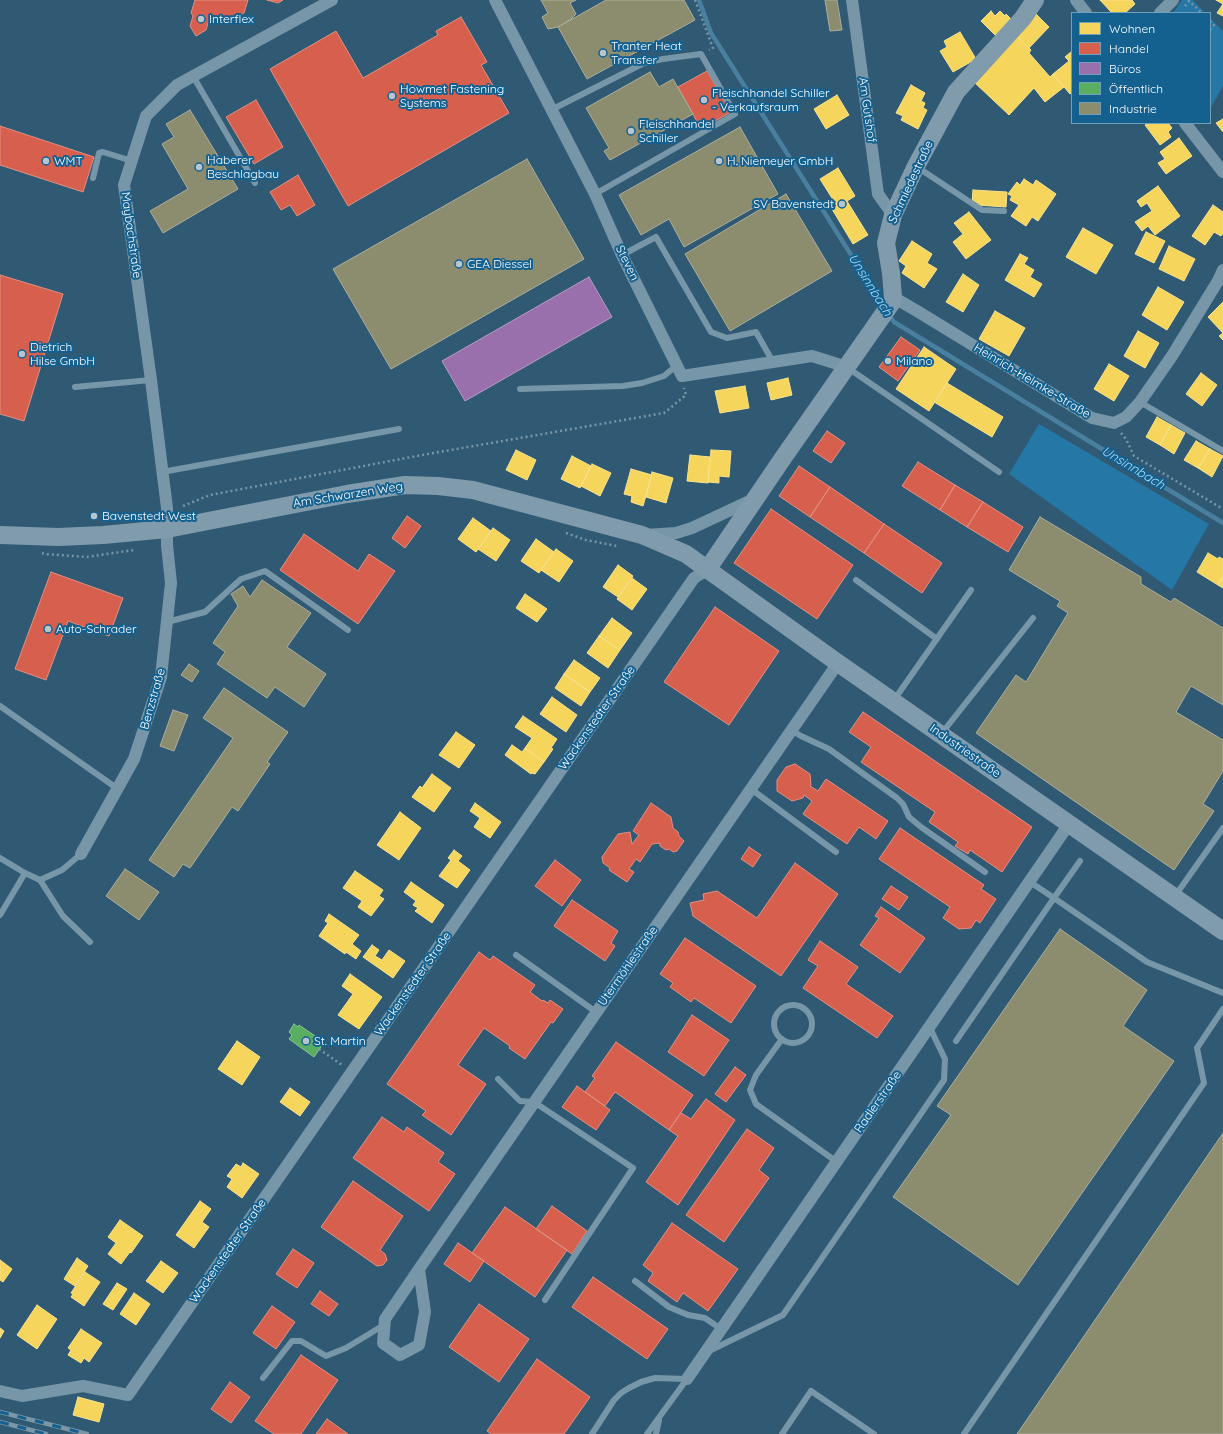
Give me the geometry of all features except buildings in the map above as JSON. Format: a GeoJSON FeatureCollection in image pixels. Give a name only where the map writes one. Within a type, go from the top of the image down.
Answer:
{"type":"FeatureCollection","features":[{"type":"Feature","properties":{"kind":"street","name":"Maybachstraße"},"geometry":{"type":"LineString","coordinates":[[167,529],[167,508],[151,380],[124,185],[146,116],[177,85],[332,0]]}},
{"type":"Feature","properties":{"kind":"street","name":"Steven"},"geometry":{"type":"LineString","coordinates":[[495,0],[595,194],[622,255],[677,366]]}},
{"type":"Feature","properties":{"kind":"street","name":"Am Gutshof"},"geometry":{"type":"LineString","coordinates":[[852,0],[878,194],[893,215]]}},
{"type":"Feature","properties":{"kind":"street","name":"Schmiedestraße"},"geometry":{"type":"LineString","coordinates":[[889,305],[891,273],[886,243],[893,215],[916,166],[956,92],[1023,18],[1035,0]]}},
{"type":"Feature","properties":{"kind":"street"},"geometry":{"type":"LineString","coordinates":[[1076,0],[1085,12]]}},
{"type":"Feature","properties":{"kind":"street"},"geometry":{"type":"LineString","coordinates":[[1161,12],[1173,0]]}},
{"type":"Feature","properties":{"kind":"street"},"geometry":{"type":"LineString","coordinates":[[1186,124],[1223,172]]}},
{"type":"Feature","properties":{"kind":"street"},"geometry":{"type":"LineString","coordinates":[[1114,423],[1126,417],[1140,402],[1172,356],[1222,278]]}},
{"type":"Feature","properties":{"kind":"street"},"geometry":{"type":"LineString","coordinates":[[708,570],[755,499],[889,305]]}},
{"type":"Feature","properties":{"kind":"street","name":"Heinrich-Helmke-Straße"},"geometry":{"type":"LineString","coordinates":[[889,305],[917,310],[1092,418],[1114,423]]}},
{"type":"Feature","properties":{"kind":"street"},"geometry":{"type":"LineString","coordinates":[[677,366],[682,376],[812,356],[847,367]]}},
{"type":"Feature","properties":{"kind":"street","name":"Am Schwarzen Weg"},"geometry":{"type":"LineString","coordinates":[[0,535],[58,537],[103,535],[167,529],[348,494],[405,485],[438,486],[473,490],[642,535],[686,554],[708,570]]}},
{"type":"Feature","properties":{"kind":"street"},"geometry":{"type":"LineString","coordinates":[[642,535],[676,533],[692,528],[755,499]]}},
{"type":"Feature","properties":{"kind":"street","name":"Benzstraße"},"geometry":{"type":"LineString","coordinates":[[81,854],[134,759],[161,677],[171,583],[167,529]]}},
{"type":"Feature","properties":{"kind":"street","name":"Industriestraße"},"geometry":{"type":"LineString","coordinates":[[708,570],[838,663],[1223,931]]}},
{"type":"Feature","properties":{"kind":"street","name":"Wackenstedter Straße"},"geometry":{"type":"LineString","coordinates":[[0,1391],[22,1396],[83,1386],[128,1395],[694,578],[708,570]]}},
{"type":"Feature","properties":{"kind":"street","name":"Utermöhlestraße"},"geometry":{"type":"LineString","coordinates":[[419,1270],[425,1312],[419,1345],[400,1355],[383,1343],[385,1319],[838,663]]}},
{"type":"Feature","properties":{"kind":"street","name":"Radlerstraße"},"geometry":{"type":"LineString","coordinates":[[686,1379],[1070,824]]}},
{"type":"Feature","properties":{"kind":"lane"},"geometry":{"type":"LineString","coordinates":[[551,110],[644,63],[701,54],[736,114],[595,194]]}},
{"type":"Feature","properties":{"kind":"lane"},"geometry":{"type":"LineString","coordinates":[[193,76],[255,183]]}},
{"type":"Feature","properties":{"kind":"lane"},"geometry":{"type":"LineString","coordinates":[[93,178],[99,153],[103,152],[132,161]]}},
{"type":"Feature","properties":{"kind":"lane"},"geometry":{"type":"LineString","coordinates":[[916,166],[982,210],[1004,211]]}},
{"type":"Feature","properties":{"kind":"lane"},"geometry":{"type":"LineString","coordinates":[[622,255],[656,236],[711,332],[727,338],[756,332],[773,362]]}},
{"type":"Feature","properties":{"kind":"lane"},"geometry":{"type":"LineString","coordinates":[[520,389],[623,386],[642,383],[664,376],[677,366]]}},
{"type":"Feature","properties":{"kind":"lane"},"geometry":{"type":"LineString","coordinates":[[847,367],[999,472]]}},
{"type":"Feature","properties":{"kind":"lane"},"geometry":{"type":"LineString","coordinates":[[75,387],[151,380]]}},
{"type":"Feature","properties":{"kind":"lane"},"geometry":{"type":"LineString","coordinates":[[1140,402],[1223,451]]}},
{"type":"Feature","properties":{"kind":"lane"},"geometry":{"type":"LineString","coordinates":[[162,472],[398,430]]}},
{"type":"Feature","properties":{"kind":"lane"},"geometry":{"type":"LineString","coordinates":[[167,622],[206,612],[241,579],[265,570],[348,630]]}},
{"type":"Feature","properties":{"kind":"lane"},"geometry":{"type":"LineString","coordinates":[[856,580],[936,638]]}},
{"type":"Feature","properties":{"kind":"lane"},"geometry":{"type":"LineString","coordinates":[[893,701],[971,590]]}},
{"type":"Feature","properties":{"kind":"lane"},"geometry":{"type":"LineString","coordinates":[[941,735],[1033,618]]}},
{"type":"Feature","properties":{"kind":"lane"},"geometry":{"type":"LineString","coordinates":[[0,706],[118,789]]}},
{"type":"Feature","properties":{"kind":"lane"},"geometry":{"type":"LineString","coordinates":[[791,730],[829,749],[890,793],[903,804],[909,817],[921,828],[985,872]]}},
{"type":"Feature","properties":{"kind":"lane"},"geometry":{"type":"LineString","coordinates":[[751,789],[836,852]]}},
{"type":"Feature","properties":{"kind":"lane"},"geometry":{"type":"LineString","coordinates":[[1174,897],[1223,828]]}},
{"type":"Feature","properties":{"kind":"lane"},"geometry":{"type":"LineString","coordinates":[[40,880],[62,870],[81,854]]}},
{"type":"Feature","properties":{"kind":"lane"},"geometry":{"type":"LineString","coordinates":[[0,858],[40,880],[63,916],[90,942]]}},
{"type":"Feature","properties":{"kind":"lane"},"geometry":{"type":"LineString","coordinates":[[956,1041],[1080,861]]}},
{"type":"Feature","properties":{"kind":"lane"},"geometry":{"type":"LineString","coordinates":[[0,915],[25,872]]}},
{"type":"Feature","properties":{"kind":"lane"},"geometry":{"type":"LineString","coordinates":[[1030,882],[1147,962],[1223,993]]}},
{"type":"Feature","properties":{"kind":"lane"},"geometry":{"type":"LineString","coordinates":[[516,955],[596,1012]]}},
{"type":"Feature","properties":{"kind":"lane"},"geometry":{"type":"LineString","coordinates":[[790,1004],[804,1008],[809,1013],[812,1020],[812,1028],[809,1035],[796,1043],[782,1039],[777,1034],[774,1027],[774,1019],[777,1012],[782,1007],[790,1004]]}},
{"type":"Feature","properties":{"kind":"lane"},"geometry":{"type":"LineString","coordinates":[[964,1434],[1204,1083],[1197,1048],[1223,1010]]}},
{"type":"Feature","properties":{"kind":"lane"},"geometry":{"type":"LineString","coordinates":[[703,1355],[782,1315],[944,1080],[945,1060],[930,1028]]}},
{"type":"Feature","properties":{"kind":"lane"},"geometry":{"type":"LineString","coordinates":[[782,1039],[756,1075],[750,1090],[756,1104],[837,1162]]}},
{"type":"Feature","properties":{"kind":"lane"},"geometry":{"type":"LineString","coordinates":[[498,1079],[520,1101],[534,1102],[633,1168],[545,1300]]}},
{"type":"Feature","properties":{"kind":"lane"},"geometry":{"type":"LineString","coordinates":[[635,1281],[669,1307],[704,1318],[721,1329]]}},
{"type":"Feature","properties":{"kind":"lane"},"geometry":{"type":"LineString","coordinates":[[263,1378],[292,1341],[301,1341],[326,1356],[346,1348],[384,1325]]}},
{"type":"Feature","properties":{"kind":"lane"},"geometry":{"type":"LineString","coordinates":[[592,1434],[614,1400],[629,1388],[641,1382],[655,1378],[686,1379]]}},
{"type":"Feature","properties":{"kind":"lane"},"geometry":{"type":"LineString","coordinates":[[647,1434],[686,1379]]}},
{"type":"Feature","properties":{"kind":"lane"},"geometry":{"type":"LineString","coordinates":[[782,1434],[811,1390],[874,1434]]}},
{"type":"Feature","properties":{"kind":"lane"},"geometry":{"type":"LineString","coordinates":[[656,1434],[659,1417]]}},
{"type":"Feature","properties":{"kind":"path"},"geometry":{"type":"LineString","coordinates":[[695,0],[713,48],[701,54]]}},
{"type":"Feature","properties":{"kind":"path"},"geometry":{"type":"LineString","coordinates":[[1185,7],[1189,1],[1200,12]]}},
{"type":"Feature","properties":{"kind":"path"},"geometry":{"type":"LineString","coordinates":[[184,506],[210,495],[422,455],[664,413],[686,395]]}},
{"type":"Feature","properties":{"kind":"path"},"geometry":{"type":"LineString","coordinates":[[1114,423],[1126,439],[1134,456],[1223,509]]}},
{"type":"Feature","properties":{"kind":"path"},"geometry":{"type":"LineString","coordinates":[[319,1049],[352,1073]]}},
{"type":"Feature","properties":{"kind":"shaded area"},"geometry":{"type":"Polygon","coordinates":[[[1182,0],[1193,0],[1204,12],[1174,12],[1182,0]]]}},
{"type":"Feature","properties":{"kind":"shaded area"},"geometry":{"type":"Polygon","coordinates":[[[1211,19],[1223,31],[1223,86],[1211,107],[1211,19]]]}},
{"type":"Feature","properties":{"kind":"shaded area"},"geometry":{"type":"Polygon","coordinates":[[[1039,424],[1209,524],[1172,590],[1009,474],[1039,424]]]}},
{"type":"Feature","properties":{"kind":"waterway","name":"Unsinnbach"},"geometry":{"type":"LineString","coordinates":[[699,0],[711,33],[884,307]]}},
{"type":"Feature","properties":{"kind":"waterway","name":"Unsinnbach"},"geometry":{"type":"LineString","coordinates":[[889,315],[894,322],[1223,523]]}},
{"type":"Feature","properties":{"kind":"railway"},"geometry":{"type":"LineString","coordinates":[[0,1412],[87,1434]]}},
{"type":"Feature","properties":{"kind":"railway"},"geometry":{"type":"LineString","coordinates":[[0,1422],[46,1434]]}},
{"type":"Feature","properties":{"kind":"place","name":"Interflex"},"geometry":{"type":"Point","coordinates":[201,19]}},
{"type":"Feature","properties":{"kind":"place","name":"Tranter Heat Transfer"},"geometry":{"type":"Point","coordinates":[603,53]}},
{"type":"Feature","properties":{"kind":"place","name":"Howmet Fastening Systems"},"geometry":{"type":"Point","coordinates":[392,96]}},
{"type":"Feature","properties":{"kind":"place","name":"Fleischhandel Schiller - Verkaufsraum"},"geometry":{"type":"Point","coordinates":[704,100]}},
{"type":"Feature","properties":{"kind":"place","name":"Fleischhandel Schiller"},"geometry":{"type":"Point","coordinates":[631,131]}},
{"type":"Feature","properties":{"kind":"place","name":"WMT"},"geometry":{"type":"Point","coordinates":[46,161]}},
{"type":"Feature","properties":{"kind":"place","name":"H. Niemeyer GmbH"},"geometry":{"type":"Point","coordinates":[719,161]}},
{"type":"Feature","properties":{"kind":"place","name":"Haberer Beschlagbau"},"geometry":{"type":"Point","coordinates":[199,167]}},
{"type":"Feature","properties":{"kind":"place","name":"SV Bavenstedt"},"geometry":{"type":"Point","coordinates":[842,204]}},
{"type":"Feature","properties":{"kind":"place","name":"GEA Diessel"},"geometry":{"type":"Point","coordinates":[459,264]}},
{"type":"Feature","properties":{"kind":"place","name":"Dietrich Hilse GmbH"},"geometry":{"type":"Point","coordinates":[22,354]}},
{"type":"Feature","properties":{"kind":"place","name":"Milano"},"geometry":{"type":"Point","coordinates":[888,361]}},
{"type":"Feature","properties":{"kind":"place","name":"Bavenstedt West"},"geometry":{"type":"Point","coordinates":[94,516]}},
{"type":"Feature","properties":{"kind":"place","name":"Auto-Schrader"},"geometry":{"type":"Point","coordinates":[48,629]}},
{"type":"Feature","properties":{"kind":"place","name":"St. Martin"},"geometry":{"type":"Point","coordinates":[306,1041]}}]}
